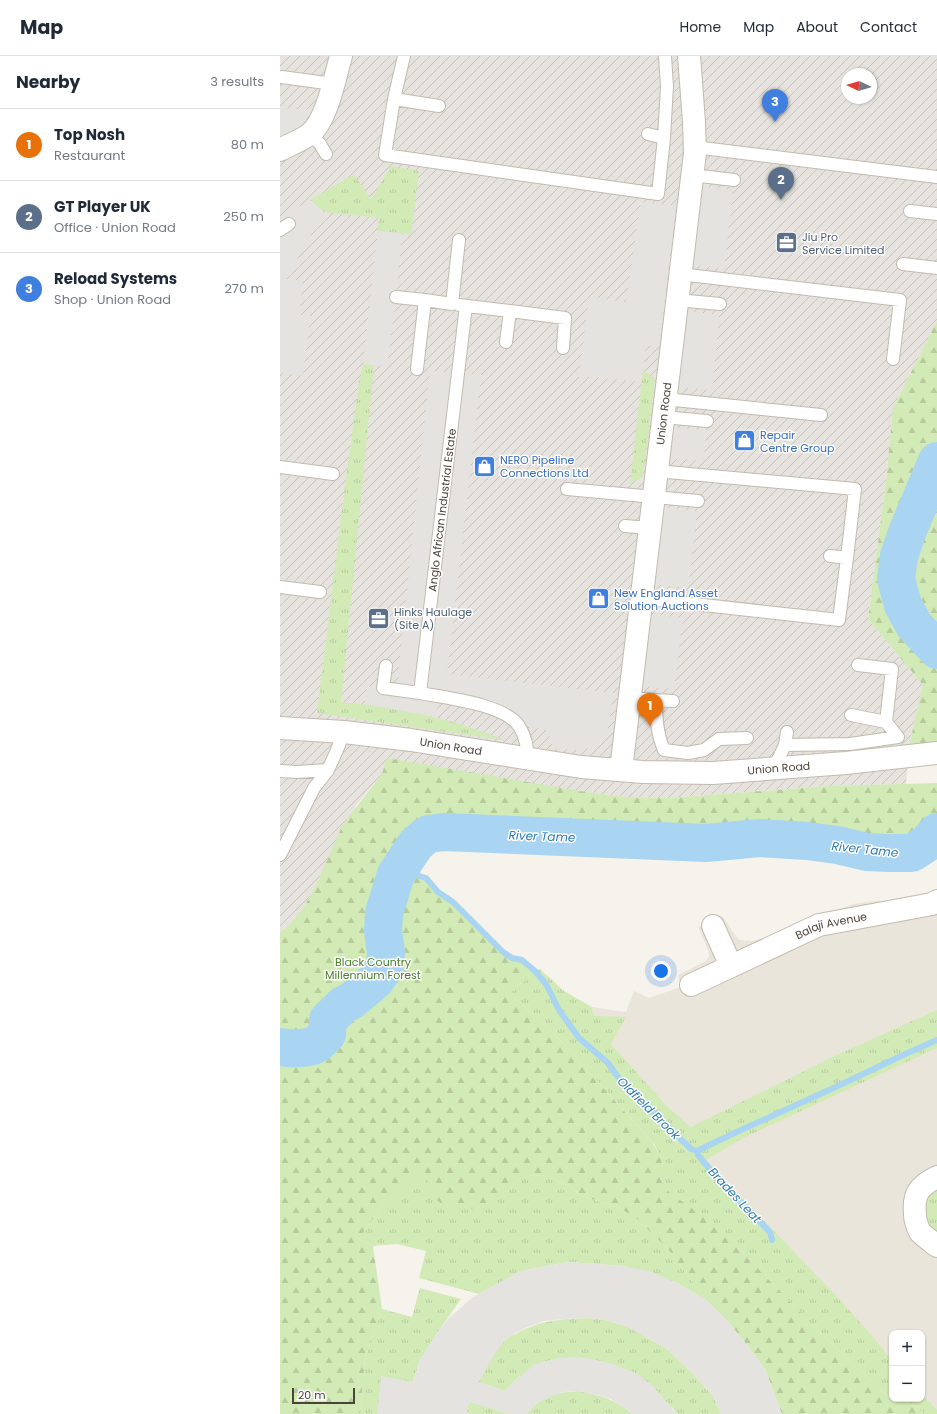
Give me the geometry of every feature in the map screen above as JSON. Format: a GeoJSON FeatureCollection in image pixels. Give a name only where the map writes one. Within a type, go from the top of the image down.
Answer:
{"type":"FeatureCollection","features":[{"type":"Feature","properties":{"kind":"street"},"geometry":{"type":"LineString","coordinates":[[280,150],[310,134],[318,123],[330,97],[341,56]]}},
{"type":"Feature","properties":{"kind":"street","name":"Union Road"},"geometry":{"type":"LineString","coordinates":[[621,770],[692,175],[694,147],[689,56]]}},
{"type":"Feature","properties":{"kind":"street","name":"Union Road"},"geometry":{"type":"LineString","coordinates":[[280,728],[344,732],[411,740],[581,767],[643,772],[713,773],[900,758],[937,753]]}},
{"type":"Feature","properties":{"kind":"street","name":"Balaji Avenue"},"geometry":{"type":"LineString","coordinates":[[691,985],[819,925],[932,904],[937,901]]}},
{"type":"Feature","properties":{"kind":"street"},"geometry":{"type":"LineString","coordinates":[[713,926],[731,966]]}},
{"type":"Feature","properties":{"kind":"street"},"geometry":{"type":"LineString","coordinates":[[937,1177],[927,1182],[919,1190],[914,1200],[916,1222],[920,1232],[937,1246]]}},
{"type":"Feature","properties":{"kind":"lane"},"geometry":{"type":"LineString","coordinates":[[404,56],[394,99],[385,155],[658,194],[664,138],[667,86],[665,56]]}},
{"type":"Feature","properties":{"kind":"lane"},"geometry":{"type":"LineString","coordinates":[[282,77],[333,84]]}},
{"type":"Feature","properties":{"kind":"lane"},"geometry":{"type":"LineString","coordinates":[[394,99],[439,106]]}},
{"type":"Feature","properties":{"kind":"lane"},"geometry":{"type":"LineString","coordinates":[[310,134],[320,144],[326,154]]}},
{"type":"Feature","properties":{"kind":"lane"},"geometry":{"type":"LineString","coordinates":[[648,134],[664,138]]}},
{"type":"Feature","properties":{"kind":"lane"},"geometry":{"type":"LineString","coordinates":[[694,147],[937,177]]}},
{"type":"Feature","properties":{"kind":"lane"},"geometry":{"type":"LineString","coordinates":[[692,175],[734,180]]}},
{"type":"Feature","properties":{"kind":"lane"},"geometry":{"type":"LineString","coordinates":[[910,211],[937,214]]}},
{"type":"Feature","properties":{"kind":"lane"},"geometry":{"type":"LineString","coordinates":[[452,304],[459,240]]}},
{"type":"Feature","properties":{"kind":"lane"},"geometry":{"type":"LineString","coordinates":[[903,264],[937,268]]}},
{"type":"Feature","properties":{"kind":"lane"},"geometry":{"type":"LineString","coordinates":[[680,274],[900,300],[893,359]]}},
{"type":"Feature","properties":{"kind":"lane"},"geometry":{"type":"LineString","coordinates":[[396,297],[565,318],[563,348]]}},
{"type":"Feature","properties":{"kind":"lane"},"geometry":{"type":"LineString","coordinates":[[417,370],[425,300]]}},
{"type":"Feature","properties":{"kind":"lane"},"geometry":{"type":"LineString","coordinates":[[677,300],[720,304]]}},
{"type":"Feature","properties":{"kind":"lane","name":"Anglo African Industrial Estate"},"geometry":{"type":"LineString","coordinates":[[420,693],[466,306]]}},
{"type":"Feature","properties":{"kind":"lane"},"geometry":{"type":"LineString","coordinates":[[506,342],[510,311]]}},
{"type":"Feature","properties":{"kind":"lane"},"geometry":{"type":"LineString","coordinates":[[664,408],[821,415]]}},
{"type":"Feature","properties":{"kind":"lane"},"geometry":{"type":"LineString","coordinates":[[664,408],[708,420]]}},
{"type":"Feature","properties":{"kind":"lane"},"geometry":{"type":"LineString","coordinates":[[280,467],[333,474]]}},
{"type":"Feature","properties":{"kind":"lane"},"geometry":{"type":"LineString","coordinates":[[641,598],[839,620],[847,558],[855,488],[656,470]]}},
{"type":"Feature","properties":{"kind":"lane"},"geometry":{"type":"LineString","coordinates":[[567,489],[698,501]]}},
{"type":"Feature","properties":{"kind":"lane"},"geometry":{"type":"LineString","coordinates":[[625,526],[649,528]]}},
{"type":"Feature","properties":{"kind":"lane"},"geometry":{"type":"LineString","coordinates":[[830,556],[847,558]]}},
{"type":"Feature","properties":{"kind":"lane"},"geometry":{"type":"LineString","coordinates":[[280,587],[320,592]]}},
{"type":"Feature","properties":{"kind":"lane"},"geometry":{"type":"LineString","coordinates":[[858,665],[892,669],[886,722]]}},
{"type":"Feature","properties":{"kind":"lane"},"geometry":{"type":"LineString","coordinates":[[386,666],[383,688],[468,702],[506,714],[519,725],[527,741],[528,759]]}},
{"type":"Feature","properties":{"kind":"lane"},"geometry":{"type":"LineString","coordinates":[[629,698],[673,701]]}},
{"type":"Feature","properties":{"kind":"lane"},"geometry":{"type":"LineString","coordinates":[[656,700],[656,723],[659,740],[664,750],[688,753],[704,750],[719,739],[747,738]]}},
{"type":"Feature","properties":{"kind":"lane"},"geometry":{"type":"LineString","coordinates":[[851,714],[886,722],[898,737],[900,758]]}},
{"type":"Feature","properties":{"kind":"lane"},"geometry":{"type":"LineString","coordinates":[[280,855],[314,788],[328,770],[344,732]]}},
{"type":"Feature","properties":{"kind":"lane"},"geometry":{"type":"LineString","coordinates":[[774,768],[785,745],[787,732]]}},
{"type":"Feature","properties":{"kind":"lane"},"geometry":{"type":"LineString","coordinates":[[785,745],[850,744],[898,737]]}},
{"type":"Feature","properties":{"kind":"lane"},"geometry":{"type":"LineString","coordinates":[[280,771],[297,772],[328,770]]}},
{"type":"Feature","properties":{"kind":"shaded area"},"geometry":{"type":"Polygon","coordinates":[[[280,56],[937,56],[937,321],[893,408],[886,480],[868,619],[923,685],[909,746],[906,784],[828,786],[667,798],[626,797],[586,792],[382,774],[357,804],[304,907],[288,926],[280,932],[280,56]]]}},
{"type":"Feature","properties":{"kind":"shaded area"},"geometry":{"type":"Polygon","coordinates":[[[280,108],[310,110],[303,128],[280,141],[280,108]]]}},
{"type":"Feature","properties":{"kind":"shaded area"},"geometry":{"type":"Polygon","coordinates":[[[691,185],[733,190],[724,269],[691,265],[691,185]]]}},
{"type":"Feature","properties":{"kind":"shaded area"},"geometry":{"type":"Polygon","coordinates":[[[310,200],[324,212],[286,279],[303,281],[299,315],[310,316],[303,376],[280,373],[280,232],[292,211],[310,200]]]}},
{"type":"Feature","properties":{"kind":"shaded area"},"geometry":{"type":"Polygon","coordinates":[[[641,202],[676,206],[659,347],[646,345],[641,382],[579,377],[589,297],[626,302],[641,202]]]}},
{"type":"Feature","properties":{"kind":"shaded area"},"geometry":{"type":"Polygon","coordinates":[[[378,231],[402,233],[396,297],[387,366],[363,364],[378,231]]]}},
{"type":"Feature","properties":{"kind":"shaded area"},"geometry":{"type":"Polygon","coordinates":[[[676,310],[719,315],[712,390],[667,386],[676,310]]]}},
{"type":"Feature","properties":{"kind":"shaded area"},"geometry":{"type":"Polygon","coordinates":[[[430,371],[481,375],[447,674],[613,693],[607,736],[597,746],[582,750],[554,749],[547,730],[519,725],[506,714],[440,697],[435,717],[365,704],[367,686],[398,690],[399,667],[430,371]]]}},
{"type":"Feature","properties":{"kind":"shaded area"},"geometry":{"type":"Polygon","coordinates":[[[662,427],[706,430],[704,461],[669,458],[662,427]]]}},
{"type":"Feature","properties":{"kind":"shaded area"},"geometry":{"type":"Polygon","coordinates":[[[652,506],[697,511],[688,588],[643,583],[652,506]]]}},
{"type":"Feature","properties":{"kind":"shaded area"},"geometry":{"type":"Polygon","coordinates":[[[639,613],[683,618],[674,689],[631,685],[639,613]]]}},
{"type":"Feature","properties":{"kind":"shaded area"},"geometry":{"type":"Polygon","coordinates":[[[937,893],[937,1414],[925,1402],[925,1330],[889,1330],[889,1377],[633,1204],[691,1127],[668,1107],[611,1044],[594,1016],[592,1007],[626,1012],[634,991],[649,998],[681,987],[678,975],[706,961],[709,956],[698,927],[722,916],[739,940],[753,941],[768,937],[799,923],[853,904],[874,901],[909,900],[937,893]]]}},
{"type":"Feature","properties":{"kind":"shaded area"},"geometry":{"type":"Polygon","coordinates":[[[568,1262],[624,1266],[652,1272],[677,1283],[706,1300],[725,1318],[765,1369],[782,1414],[721,1414],[713,1396],[666,1348],[626,1326],[605,1320],[588,1318],[544,1321],[525,1328],[505,1339],[492,1358],[479,1382],[505,1391],[535,1364],[558,1358],[583,1357],[610,1363],[636,1373],[653,1386],[677,1414],[632,1414],[611,1399],[578,1391],[563,1392],[549,1397],[537,1403],[526,1414],[509,1414],[470,1402],[466,1411],[471,1414],[377,1414],[381,1376],[413,1382],[421,1358],[433,1339],[447,1320],[473,1297],[521,1271],[568,1262]]]}},
{"type":"Feature","properties":{"kind":"green space"},"geometry":{"type":"Polygon","coordinates":[[[391,166],[419,171],[411,234],[378,231],[379,218],[324,212],[310,200],[354,174],[371,200],[391,166]]]}},
{"type":"Feature","properties":{"kind":"green space"},"geometry":{"type":"Polygon","coordinates":[[[937,321],[937,743],[909,746],[923,685],[868,619],[886,480],[893,408],[937,321]]]}},
{"type":"Feature","properties":{"kind":"green space"},"geometry":{"type":"Polygon","coordinates":[[[363,364],[374,365],[341,702],[420,714],[460,724],[504,740],[317,713],[345,486],[363,364]]]}},
{"type":"Feature","properties":{"kind":"green space"},"geometry":{"type":"Polygon","coordinates":[[[643,370],[655,379],[643,476],[630,484],[643,370]]]}},
{"type":"Feature","properties":{"kind":"green space","name":"Black Country Millennium Forest"},"geometry":{"type":"Polygon","coordinates":[[[387,758],[586,792],[626,797],[667,798],[828,786],[937,783],[937,832],[927,843],[912,853],[867,852],[837,845],[807,841],[760,838],[706,843],[444,832],[428,834],[416,844],[397,873],[413,874],[426,878],[438,892],[453,902],[503,952],[512,958],[522,960],[535,971],[510,993],[561,1041],[652,1142],[662,1159],[660,1179],[670,1193],[717,1226],[815,1328],[889,1398],[889,1402],[894,1402],[899,1407],[904,1402],[909,1402],[925,1414],[782,1414],[765,1369],[725,1318],[706,1300],[668,1249],[635,1217],[619,1208],[582,1196],[568,1185],[545,1176],[532,1175],[517,1180],[507,1192],[484,1207],[461,1210],[444,1206],[433,1197],[424,1169],[384,1202],[359,1239],[373,1246],[382,1309],[365,1359],[360,1414],[280,1414],[280,932],[288,926],[304,907],[316,885],[343,824],[382,774],[387,758]]]}},
{"type":"Feature","properties":{"kind":"green space"},"geometry":{"type":"Polygon","coordinates":[[[540,969],[564,991],[592,1007],[594,1016],[626,1017],[611,1044],[668,1107],[691,1127],[839,1054],[937,1010],[937,1048],[743,1138],[706,1160],[842,1302],[879,1344],[889,1357],[889,1398],[815,1328],[717,1226],[670,1193],[660,1179],[662,1159],[654,1144],[561,1041],[510,993],[535,971],[540,969]]]}},
{"type":"Feature","properties":{"kind":"green space"},"geometry":{"type":"Polygon","coordinates":[[[424,1168],[507,1192],[517,1180],[532,1175],[545,1176],[568,1185],[582,1196],[619,1208],[635,1217],[668,1249],[706,1300],[677,1283],[624,1266],[568,1262],[521,1271],[479,1294],[419,1278],[426,1251],[397,1244],[373,1246],[359,1239],[384,1202],[424,1168]]]}},
{"type":"Feature","properties":{"kind":"green space"},"geometry":{"type":"Polygon","coordinates":[[[937,1185],[937,1240],[922,1221],[925,1194],[937,1185]]]}},
{"type":"Feature","properties":{"kind":"green space"},"geometry":{"type":"Polygon","coordinates":[[[420,1288],[461,1299],[420,1360],[413,1382],[378,1414],[360,1414],[365,1359],[382,1309],[412,1317],[420,1288]]]}},
{"type":"Feature","properties":{"kind":"green space"},"geometry":{"type":"Polygon","coordinates":[[[588,1318],[605,1320],[626,1326],[666,1348],[713,1396],[721,1414],[677,1414],[673,1408],[520,1376],[505,1391],[478,1382],[497,1349],[509,1337],[542,1323],[588,1318]]]}},
{"type":"Feature","properties":{"kind":"green space"},"geometry":{"type":"Polygon","coordinates":[[[578,1391],[614,1401],[632,1414],[526,1414],[543,1399],[549,1396],[578,1391]]]}},
{"type":"Feature","properties":{"kind":"green space"},"geometry":{"type":"Polygon","coordinates":[[[925,1397],[937,1410],[937,1414],[925,1414],[909,1402],[925,1402],[925,1397]]]}},
{"type":"Feature","properties":{"kind":"green space"},"geometry":{"type":"Polygon","coordinates":[[[470,1401],[509,1414],[471,1414],[466,1412],[470,1401]]]}},
{"type":"Feature","properties":{"kind":"green space"},"geometry":{"type":"Polygon","coordinates":[[[894,1402],[904,1402],[900,1408],[894,1402]]]}},
{"type":"Feature","properties":{"kind":"waterway","name":"River Tame"},"geometry":{"type":"LineString","coordinates":[[937,461],[908,530],[899,556],[896,579],[903,605],[914,625],[937,650]]}},
{"type":"Feature","properties":{"kind":"waterway","name":"River Tame"},"geometry":{"type":"LineString","coordinates":[[280,1047],[302,1048],[320,1042],[327,1034],[328,1020],[343,1005],[351,1001],[376,980],[385,967],[386,952],[383,931],[384,913],[396,874],[416,844],[428,834],[444,832],[706,843],[760,838],[807,841],[837,845],[867,852],[912,853],[927,843],[937,832]]}},
{"type":"Feature","properties":{"kind":"waterway","name":"Oldfield Brook"},"geometry":{"type":"LineString","coordinates":[[396,874],[413,874],[426,878],[438,892],[453,902],[503,952],[512,958],[522,960],[535,971],[546,984],[559,1010],[579,1038],[608,1063],[620,1080],[691,1149],[697,1151],[937,1040]]}},
{"type":"Feature","properties":{"kind":"waterway","name":"Brades Leat"},"geometry":{"type":"LineString","coordinates":[[697,1151],[698,1155],[718,1179],[770,1232],[772,1240]]}},
{"type":"Feature","properties":{"kind":"place","name":"Reload Systems"},"geometry":{"type":"Point","coordinates":[775,122]}},
{"type":"Feature","properties":{"kind":"place","name":"GT Player UK"},"geometry":{"type":"Point","coordinates":[781,200]}},
{"type":"Feature","properties":{"kind":"place","name":"Jiu Pro Service Limited"},"geometry":{"type":"Point","coordinates":[786,243]}},
{"type":"Feature","properties":{"kind":"place","name":"Repair Centre Group"},"geometry":{"type":"Point","coordinates":[745,441]}},
{"type":"Feature","properties":{"kind":"place","name":"NERO Pipeline Connections Ltd"},"geometry":{"type":"Point","coordinates":[484,466]}},
{"type":"Feature","properties":{"kind":"place","name":"New England Asset Solution Auctions"},"geometry":{"type":"Point","coordinates":[598,599]}},
{"type":"Feature","properties":{"kind":"place","name":"Hinks Haulage (Site A)"},"geometry":{"type":"Point","coordinates":[379,618]}},
{"type":"Feature","properties":{"kind":"place","name":"Top Nosh"},"geometry":{"type":"Point","coordinates":[650,726]}}]}
